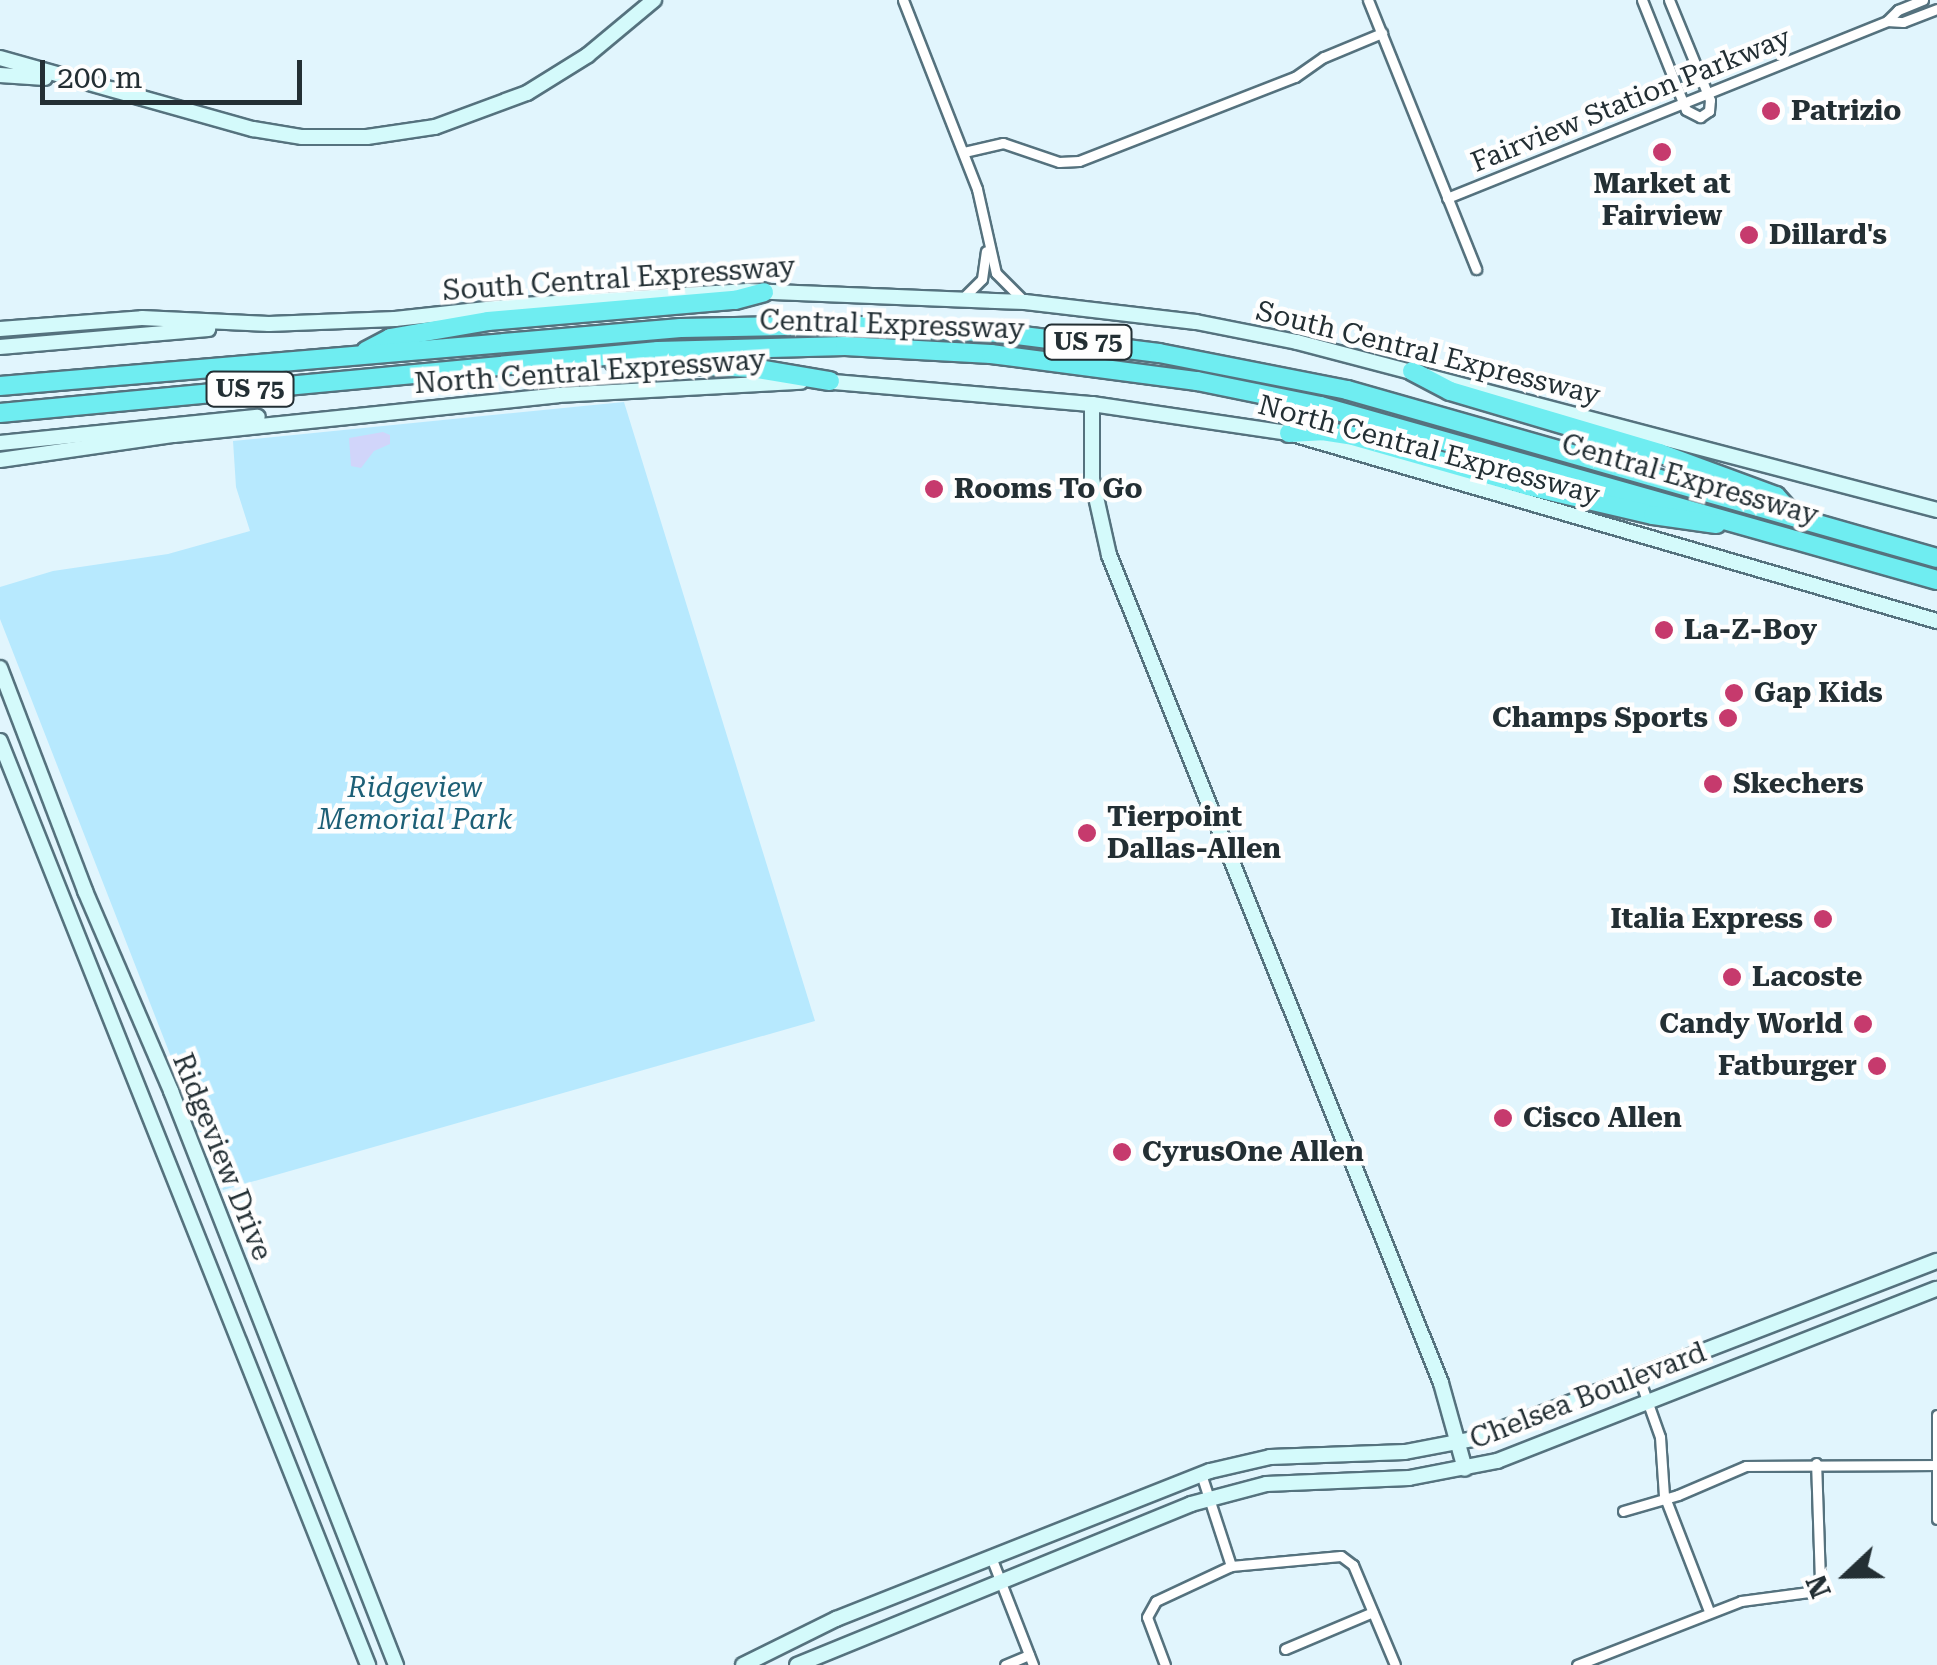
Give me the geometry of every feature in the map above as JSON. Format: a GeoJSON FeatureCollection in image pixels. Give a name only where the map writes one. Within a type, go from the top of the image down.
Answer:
{"type":"FeatureCollection","features":[{"type":"Feature","properties":{"kind":"highway"},"geometry":{"type":"LineString","coordinates":[[361,354],[390,338],[488,321],[735,300],[764,292]]}},
{"type":"Feature","properties":{"kind":"highway","name":"Central Expressway"},"geometry":{"type":"LineString","coordinates":[[0,386],[648,330],[776,325],[937,329],[1080,342],[1207,360],[1347,390],[1937,558]]}},
{"type":"Feature","properties":{"kind":"highway","name":"Central Expressway"},"geometry":{"type":"LineString","coordinates":[[0,414],[716,348],[845,346],[1108,366],[1320,406],[1937,580]]}},
{"type":"Feature","properties":{"kind":"highway"},"geometry":{"type":"LineString","coordinates":[[578,358],[638,366],[766,369],[830,381]]}},
{"type":"Feature","properties":{"kind":"highway"},"geometry":{"type":"LineString","coordinates":[[1412,371],[1450,390],[1658,452],[1776,496],[1794,516]]}},
{"type":"Feature","properties":{"kind":"highway"},"geometry":{"type":"LineString","coordinates":[[1288,434],[1322,431],[1353,436],[1653,515],[1700,524],[1745,524]]}},
{"type":"Feature","properties":{"kind":"main road"},"geometry":{"type":"LineString","coordinates":[[0,58],[228,123],[291,136],[403,134],[454,122],[526,93],[588,55],[653,1]]}},
{"type":"Feature","properties":{"kind":"main road"},"geometry":{"type":"LineString","coordinates":[[0,75],[75,80]]}},
{"type":"Feature","properties":{"kind":"main road","name":"South Central Expressway"},"geometry":{"type":"LineString","coordinates":[[0,329],[142,318],[269,324],[395,319],[594,300],[764,292],[1025,302],[1196,322],[1412,371],[1937,510]]}},
{"type":"Feature","properties":{"kind":"main road"},"geometry":{"type":"LineString","coordinates":[[0,348],[269,324]]}},
{"type":"Feature","properties":{"kind":"main road","name":"North Central Expressway"},"geometry":{"type":"LineString","coordinates":[[0,460],[373,414],[617,390],[830,381],[1092,404],[1288,434],[1937,621]]}},
{"type":"Feature","properties":{"kind":"main road"},"geometry":{"type":"LineString","coordinates":[[1092,404],[1092,479],[1114,570],[1409,1313],[1436,1371],[1465,1469]]}},
{"type":"Feature","properties":{"kind":"main road"},"geometry":{"type":"LineString","coordinates":[[0,443],[332,412],[373,414]]}},
{"type":"Feature","properties":{"kind":"main road","name":"Ridgeview Drive"},"geometry":{"type":"LineString","coordinates":[[0,668],[396,1665]]}},
{"type":"Feature","properties":{"kind":"main road","name":"Ridgeview Drive"},"geometry":{"type":"LineString","coordinates":[[0,740],[368,1665]]}},
{"type":"Feature","properties":{"kind":"main road"},"geometry":{"type":"LineString","coordinates":[[14,775],[38,766]]}},
{"type":"Feature","properties":{"kind":"main road"},"geometry":{"type":"LineString","coordinates":[[194,1222],[218,1213]]}},
{"type":"Feature","properties":{"kind":"main road","name":"Chelsea Boulevard"},"geometry":{"type":"LineString","coordinates":[[991,1557],[1160,1488],[1270,1457],[1406,1452],[1460,1443],[1640,1378],[1937,1261]]}},
{"type":"Feature","properties":{"kind":"main road","name":"Chelsea Boulevard"},"geometry":{"type":"LineString","coordinates":[[798,1665],[1209,1498],[1278,1483],[1395,1479],[1465,1469],[1649,1402],[1937,1288]]}},
{"type":"Feature","properties":{"kind":"main road"},"geometry":{"type":"LineString","coordinates":[[743,1665],[836,1620],[991,1557]]}},
{"type":"Feature","properties":{"kind":"street"},"geometry":{"type":"LineString","coordinates":[[904,0],[964,152],[985,218],[996,274],[1025,302]]}},
{"type":"Feature","properties":{"kind":"street"},"geometry":{"type":"LineString","coordinates":[[1368,0],[1476,269]]}},
{"type":"Feature","properties":{"kind":"street"},"geometry":{"type":"LineString","coordinates":[[1642,0],[1689,114],[1705,115],[1710,106],[1707,94],[1669,0]]}},
{"type":"Feature","properties":{"kind":"street","name":"Fairview Station Parkway"},"geometry":{"type":"LineString","coordinates":[[1887,22],[1898,10],[1923,0]]}},
{"type":"Feature","properties":{"kind":"street","name":"Fairview Station Parkway"},"geometry":{"type":"LineString","coordinates":[[1447,198],[1887,22],[1903,22],[1937,9]]}},
{"type":"Feature","properties":{"kind":"street"},"geometry":{"type":"LineString","coordinates":[[964,152],[1003,143],[1060,162],[1079,162],[1295,77],[1324,56],[1382,33]]}},
{"type":"Feature","properties":{"kind":"street"},"geometry":{"type":"LineString","coordinates":[[964,297],[985,272],[985,218]]}},
{"type":"Feature","properties":{"kind":"street"},"geometry":{"type":"LineString","coordinates":[[1640,1378],[1660,1437],[1665,1499],[1709,1612]]}},
{"type":"Feature","properties":{"kind":"street"},"geometry":{"type":"LineString","coordinates":[[1936,1416],[1937,1518]]}},
{"type":"Feature","properties":{"kind":"street"},"geometry":{"type":"LineString","coordinates":[[1577,1665],[1744,1600],[1808,1595],[1820,1581],[1816,1463]]}},
{"type":"Feature","properties":{"kind":"street"},"geometry":{"type":"LineString","coordinates":[[1623,1511],[1665,1499],[1740,1468],[1816,1463],[1936,1465]]}},
{"type":"Feature","properties":{"kind":"street"},"geometry":{"type":"LineString","coordinates":[[1201,1474],[1231,1566]]}},
{"type":"Feature","properties":{"kind":"street"},"geometry":{"type":"LineString","coordinates":[[991,1557],[1031,1660],[1005,1665]]}},
{"type":"Feature","properties":{"kind":"street"},"geometry":{"type":"LineString","coordinates":[[1165,1665],[1148,1623],[1148,1610],[1156,1601],[1231,1566],[1296,1558],[1348,1559],[1395,1665]]}},
{"type":"Feature","properties":{"kind":"street"},"geometry":{"type":"LineString","coordinates":[[1284,1649],[1373,1612]]}},
{"type":"Feature","properties":{"kind":"green space","name":"Ridgeview Memorial Park"},"geometry":{"type":"Polygon","coordinates":[[[624,402],[815,1021],[223,1190],[0,619],[0,587],[53,571],[168,554],[250,531],[236,487],[233,441],[624,402]]]}},
{"type":"Feature","properties":{"kind":"shaded area"},"geometry":{"type":"Polygon","coordinates":[[[383,432],[390,435],[390,444],[374,451],[361,468],[351,466],[349,438],[383,432]]]}},
{"type":"Feature","properties":{"kind":"place","name":"Patrizio"},"geometry":{"type":"Point","coordinates":[1771,111]}},
{"type":"Feature","properties":{"kind":"place","name":"Market at Fairview"},"geometry":{"type":"Point","coordinates":[1662,152]}},
{"type":"Feature","properties":{"kind":"place","name":"Dillard's"},"geometry":{"type":"Point","coordinates":[1749,235]}},
{"type":"Feature","properties":{"kind":"place","name":"Rooms To Go"},"geometry":{"type":"Point","coordinates":[934,489]}},
{"type":"Feature","properties":{"kind":"place","name":"La-Z-Boy"},"geometry":{"type":"Point","coordinates":[1664,630]}},
{"type":"Feature","properties":{"kind":"place","name":"Gap Kids"},"geometry":{"type":"Point","coordinates":[1734,693]}},
{"type":"Feature","properties":{"kind":"place","name":"Champs Sports"},"geometry":{"type":"Point","coordinates":[1728,718]}},
{"type":"Feature","properties":{"kind":"place","name":"Skechers"},"geometry":{"type":"Point","coordinates":[1713,784]}},
{"type":"Feature","properties":{"kind":"place","name":"Tierpoint Dallas-Allen"},"geometry":{"type":"Point","coordinates":[1087,833]}},
{"type":"Feature","properties":{"kind":"place","name":"Italia Express"},"geometry":{"type":"Point","coordinates":[1823,919]}},
{"type":"Feature","properties":{"kind":"place","name":"Lacoste"},"geometry":{"type":"Point","coordinates":[1732,977]}},
{"type":"Feature","properties":{"kind":"place","name":"Candy World"},"geometry":{"type":"Point","coordinates":[1863,1024]}},
{"type":"Feature","properties":{"kind":"place","name":"Fatburger"},"geometry":{"type":"Point","coordinates":[1877,1066]}},
{"type":"Feature","properties":{"kind":"place","name":"Cisco Allen"},"geometry":{"type":"Point","coordinates":[1503,1118]}},
{"type":"Feature","properties":{"kind":"place","name":"CyrusOne Allen"},"geometry":{"type":"Point","coordinates":[1122,1152]}}]}
